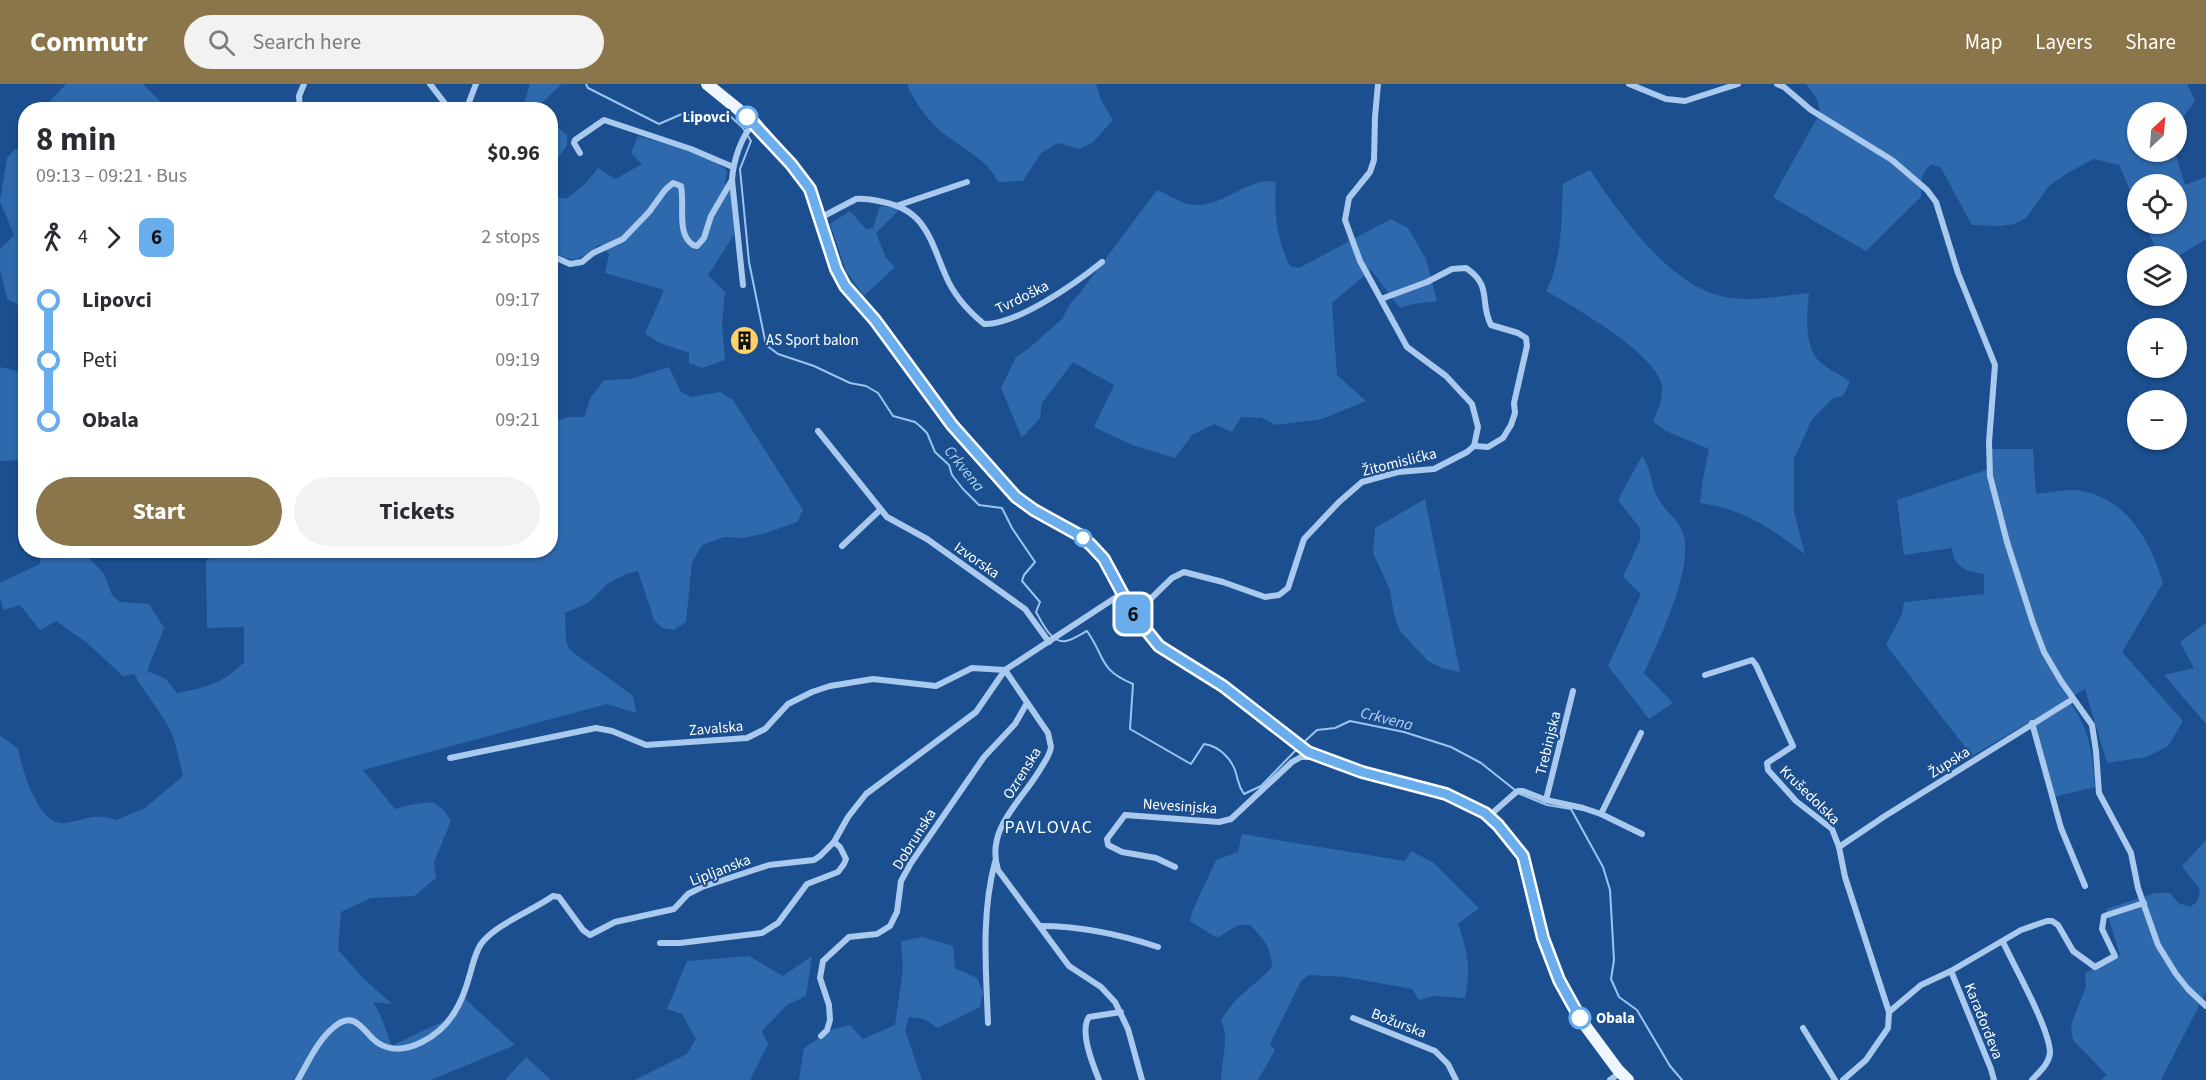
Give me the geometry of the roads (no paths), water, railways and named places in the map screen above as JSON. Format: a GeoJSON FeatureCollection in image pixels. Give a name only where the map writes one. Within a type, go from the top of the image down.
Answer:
{"type":"FeatureCollection","features":[{"type":"Feature","properties":{"kind":"main road"},"geometry":{"type":"LineString","coordinates":[[710,85],[810,189],[836,269],[845,286],[875,320],[952,425],[1016,497],[1034,510],[1081,536],[1091,545],[1104,559],[1134,615],[1159,646],[1223,686],[1312,754],[1362,772],[1446,794],[1489,816],[1523,856],[1543,938],[1559,980],[1581,1020],[1620,1077]]}},
{"type":"Feature","properties":{"kind":"street"},"geometry":{"type":"LineString","coordinates":[[299,102],[299,96],[304,84]]}},
{"type":"Feature","properties":{"kind":"street"},"geometry":{"type":"LineString","coordinates":[[430,84],[444,102]]}},
{"type":"Feature","properties":{"kind":"street"},"geometry":{"type":"LineString","coordinates":[[469,102],[476,84]]}},
{"type":"Feature","properties":{"kind":"street"},"geometry":{"type":"LineString","coordinates":[[1378,84],[1374,160],[1370,172],[1349,198],[1346,220],[1360,261],[1407,347],[1446,376],[1472,404],[1478,427],[1473,446],[1488,447],[1503,438],[1515,413],[1514,403],[1527,346],[1526,338],[1518,333],[1491,325],[1486,316],[1481,280],[1466,268],[1452,269],[1427,282],[1381,299]]}},
{"type":"Feature","properties":{"kind":"street"},"geometry":{"type":"LineString","coordinates":[[1629,84],[1666,99],[1685,101],[1738,84]]}},
{"type":"Feature","properties":{"kind":"street"},"geometry":{"type":"LineString","coordinates":[[1777,84],[1784,87],[1811,110],[1892,160],[1927,190],[1936,202],[1958,273],[1995,365],[1990,422],[1990,476],[2007,542],[2044,652],[2092,725],[2098,793],[2131,853],[2144,903],[2166,960],[2188,989],[2206,1006]]}},
{"type":"Feature","properties":{"kind":"street"},"geometry":{"type":"LineString","coordinates":[[580,153],[574,143],[575,140],[604,120],[691,149],[733,166]]}},
{"type":"Feature","properties":{"kind":"street"},"geometry":{"type":"LineString","coordinates":[[742,285],[732,180],[733,166],[749,128]]}},
{"type":"Feature","properties":{"kind":"street"},"geometry":{"type":"LineString","coordinates":[[558,259],[570,264],[582,262],[593,253],[622,238],[637,226],[665,190],[674,183],[681,186],[684,237],[697,246],[704,238],[711,216],[732,180]]}},
{"type":"Feature","properties":{"kind":"street"},"geometry":{"type":"LineString","coordinates":[[820,218],[856,199],[899,205],[968,182]]}},
{"type":"Feature","properties":{"kind":"street","name":"Tvrdoška"},"geometry":{"type":"LineString","coordinates":[[899,205],[913,213],[923,226],[945,276],[962,304],[984,324],[994,324],[1016,316],[1050,298],[1102,262]]}},
{"type":"Feature","properties":{"kind":"street","name":"Izvorska"},"geometry":{"type":"LineString","coordinates":[[818,431],[880,510],[900,526],[927,539],[1025,609],[1050,641]]}},
{"type":"Feature","properties":{"kind":"street","name":"Žitomislićka"},"geometry":{"type":"LineString","coordinates":[[1134,615],[1172,578],[1184,572],[1223,582],[1265,597],[1279,595],[1288,588],[1304,539],[1362,482],[1398,472],[1434,469],[1467,452],[1473,446]]}},
{"type":"Feature","properties":{"kind":"street"},"geometry":{"type":"LineString","coordinates":[[842,546],[880,510]]}},
{"type":"Feature","properties":{"kind":"street","name":"Lipljanska"},"geometry":{"type":"LineString","coordinates":[[298,1080],[313,1053],[335,1025],[344,1022],[357,1022],[379,1044],[387,1048],[404,1049],[436,1034],[452,1019],[481,945],[491,934],[554,896],[559,897],[582,930],[590,935],[615,922],[674,909],[688,894],[757,868],[814,860],[834,842],[848,817],[866,794],[976,712],[1005,670],[1121,594]]}},
{"type":"Feature","properties":{"kind":"street","name":"Krušedolska"},"geometry":{"type":"LineString","coordinates":[[1706,675],[1752,660],[1793,746],[1767,763],[1768,770],[1796,801],[1832,830],[1889,1012]]}},
{"type":"Feature","properties":{"kind":"street","name":"Zavalska"},"geometry":{"type":"LineString","coordinates":[[450,758],[596,728],[612,731],[646,745],[747,738],[761,733],[788,704],[830,686],[873,679],[936,686],[972,668],[1005,670]]}},
{"type":"Feature","properties":{"kind":"street","name":"Ozrenska"},"geometry":{"type":"LineString","coordinates":[[988,1023],[985,934],[995,861],[994,853],[1001,827],[1032,784],[1052,747],[1048,733],[1005,670]]}},
{"type":"Feature","properties":{"kind":"street","name":"Trebinjska"},"geometry":{"type":"LineString","coordinates":[[1546,800],[1573,692]]}},
{"type":"Feature","properties":{"kind":"street","name":"Župska"},"geometry":{"type":"LineString","coordinates":[[1839,847],[2073,699]]}},
{"type":"Feature","properties":{"kind":"street","name":"Dobrunska"},"geometry":{"type":"LineString","coordinates":[[821,1036],[828,1030],[830,1020],[829,1005],[820,978],[823,961],[849,937],[877,934],[890,926],[897,912],[901,881],[911,863],[984,757],[1015,724],[1027,703]]}},
{"type":"Feature","properties":{"kind":"street"},"geometry":{"type":"LineString","coordinates":[[2032,723],[2061,828],[2085,886]]}},
{"type":"Feature","properties":{"kind":"street"},"geometry":{"type":"LineString","coordinates":[[1601,814],[1641,733]]}},
{"type":"Feature","properties":{"kind":"street","name":"Nevesinjska"},"geometry":{"type":"LineString","coordinates":[[1175,867],[1156,858],[1122,852],[1108,845],[1107,839],[1125,815],[1219,822],[1231,819],[1292,762],[1312,754]]}},
{"type":"Feature","properties":{"kind":"street","name":"Trebinjska"},"geometry":{"type":"LineString","coordinates":[[1489,816],[1516,793],[1523,791],[1546,800],[1601,814],[1642,834]]}},
{"type":"Feature","properties":{"kind":"street"},"geometry":{"type":"LineString","coordinates":[[660,943],[756,935],[769,930],[784,916],[807,884],[832,875],[842,868],[846,859],[840,847],[834,842]]}},
{"type":"Feature","properties":{"kind":"street"},"geometry":{"type":"LineString","coordinates":[[995,861],[998,870],[1069,966],[1101,987],[1115,1002],[1128,1029],[1142,1080]]}},
{"type":"Feature","properties":{"kind":"street","name":"Karađorđeva"},"geometry":{"type":"LineString","coordinates":[[1889,1012],[1921,985],[1951,971],[2021,930],[2052,921],[2058,925],[2073,951],[2095,967],[2115,956],[2102,929],[2104,916],[2144,903]]}},
{"type":"Feature","properties":{"kind":"street"},"geometry":{"type":"LineString","coordinates":[[1040,926],[1067,926],[1110,933],[1158,947]]}},
{"type":"Feature","properties":{"kind":"street"},"geometry":{"type":"LineString","coordinates":[[2003,942],[2048,1041],[2050,1054],[2048,1061],[2032,1080]]}},
{"type":"Feature","properties":{"kind":"street","name":"Karađorđeva"},"geometry":{"type":"LineString","coordinates":[[1951,971],[1994,1080]]}},
{"type":"Feature","properties":{"kind":"street"},"geometry":{"type":"LineString","coordinates":[[1099,1080],[1090,1057],[1085,1023],[1089,1017],[1121,1012]]}},
{"type":"Feature","properties":{"kind":"street"},"geometry":{"type":"LineString","coordinates":[[1843,1080],[1866,1060],[1888,1028],[1889,1012]]}},
{"type":"Feature","properties":{"kind":"street","name":"Božurska"},"geometry":{"type":"LineString","coordinates":[[1353,1018],[1435,1051],[1448,1064],[1456,1080]]}},
{"type":"Feature","properties":{"kind":"street"},"geometry":{"type":"LineString","coordinates":[[1803,1028],[1835,1080]]}},
{"type":"Feature","properties":{"kind":"waterway","name":"Crkvena"},"geometry":{"type":"LineString","coordinates":[[586,84],[588,88],[659,124],[682,114],[710,117],[729,115],[743,128],[751,141],[740,169],[749,262],[766,345],[778,354],[814,366],[850,383],[866,386],[878,393],[893,416],[915,422],[927,433],[935,452],[949,465],[952,475],[979,505],[1002,508],[1012,528],[1035,562],[1022,581],[1040,602],[1036,612],[1051,636],[1066,641],[1087,631],[1108,668],[1133,684],[1130,729],[1191,764],[1204,744],[1221,751],[1233,765],[1239,786],[1244,794],[1261,786],[1298,748]]}},
{"type":"Feature","properties":{"kind":"waterway","name":"Crkvena"},"geometry":{"type":"LineString","coordinates":[[1304,742],[1317,730],[1335,728],[1350,721],[1404,732],[1451,747],[1481,763],[1515,790]]}},
{"type":"Feature","properties":{"kind":"waterway","name":"Crkvena"},"geometry":{"type":"LineString","coordinates":[[1520,794],[1547,805],[1571,809],[1603,867],[1610,890],[1614,960],[1611,979],[1619,997],[1637,1010],[1670,1066],[1682,1080]]}},
{"type":"Feature","properties":{"kind":"place","name":"Lipovci"},"geometry":{"type":"Point","coordinates":[747,117]}},
{"type":"Feature","properties":{"kind":"place","name":"AS Sport balon"},"geometry":{"type":"Point","coordinates":[745,340]}},
{"type":"Feature","properties":{"kind":"place","name":"Obala"},"geometry":{"type":"Point","coordinates":[1580,1018]}},
{"type":"Feature","properties":{"kind":"district","name":"PAVLOVAC"},"geometry":{"type":"Point","coordinates":[1049,827]}}]}
